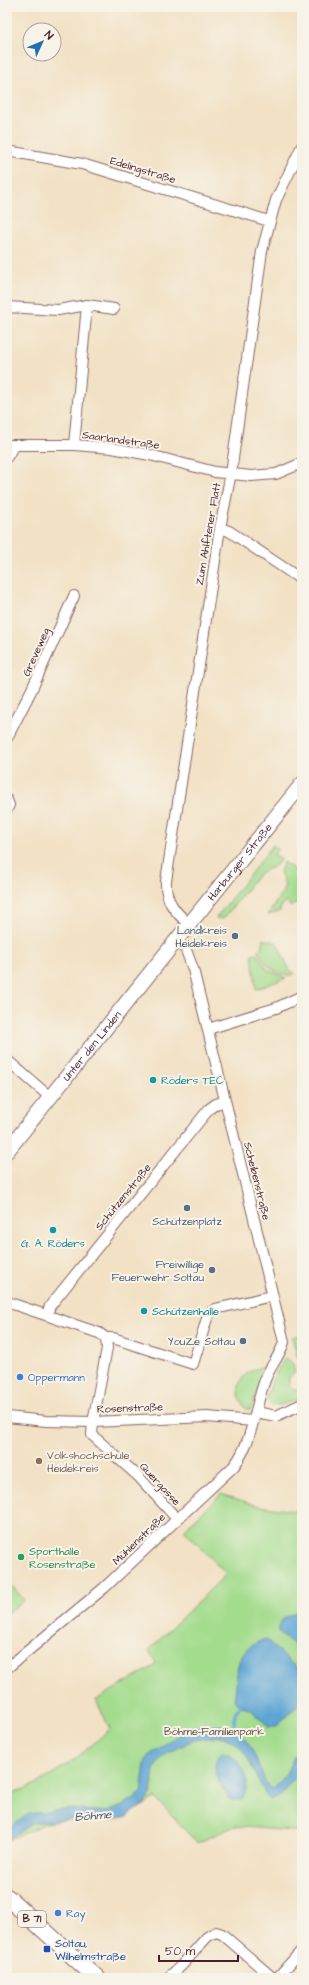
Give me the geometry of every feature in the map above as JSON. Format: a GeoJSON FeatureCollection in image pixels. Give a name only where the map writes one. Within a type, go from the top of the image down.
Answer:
{"type":"FeatureCollection","features":[{"type":"Feature","properties":{"kind":"main road","name":"Harburger Straße"},"geometry":{"type":"LineString","coordinates":[[176,940],[302,784]]}},
{"type":"Feature","properties":{"kind":"main road","name":"Unter den Linden"},"geometry":{"type":"LineString","coordinates":[[7,1151],[176,940]]}},
{"type":"Feature","properties":{"kind":"main road","name":"B 71"},"geometry":{"type":"LineString","coordinates":[[7,1897],[97,1978]]}},
{"type":"Feature","properties":{"kind":"street","name":"Zum Ahlftener Flatt"},"geometry":{"type":"LineString","coordinates":[[189,924],[173,909],[168,899],[166,881],[220,528],[231,474],[262,251],[276,200],[302,146]]}},
{"type":"Feature","properties":{"kind":"street","name":"Edelingstraße"},"geometry":{"type":"LineString","coordinates":[[7,151],[82,164],[269,221]]}},
{"type":"Feature","properties":{"kind":"street"},"geometry":{"type":"LineString","coordinates":[[74,445],[87,305]]}},
{"type":"Feature","properties":{"kind":"street"},"geometry":{"type":"LineString","coordinates":[[7,307],[58,310],[87,305],[114,309]]}},
{"type":"Feature","properties":{"kind":"street","name":"Saarlandstraße"},"geometry":{"type":"LineString","coordinates":[[10,445],[74,445],[112,448],[150,455],[216,472],[251,476],[276,474],[302,463]]}},
{"type":"Feature","properties":{"kind":"street"},"geometry":{"type":"LineString","coordinates":[[7,457],[10,445]]}},
{"type":"Feature","properties":{"kind":"street"},"geometry":{"type":"LineString","coordinates":[[220,528],[229,531],[302,580]]}},
{"type":"Feature","properties":{"kind":"street","name":"Greveweg"},"geometry":{"type":"LineString","coordinates":[[7,738],[32,689],[74,596]]}},
{"type":"Feature","properties":{"kind":"street"},"geometry":{"type":"LineString","coordinates":[[7,800],[9,805],[7,809]]}},
{"type":"Feature","properties":{"kind":"street","name":"Scheibenstraße"},"geometry":{"type":"LineString","coordinates":[[176,940],[186,950],[190,959],[284,1342],[278,1357],[267,1376],[253,1421]]}},
{"type":"Feature","properties":{"kind":"street"},"geometry":{"type":"LineString","coordinates":[[208,1029],[276,1008],[302,996]]}},
{"type":"Feature","properties":{"kind":"street"},"geometry":{"type":"LineString","coordinates":[[7,1060],[50,1097]]}},
{"type":"Feature","properties":{"kind":"street","name":"Schützenstraße"},"geometry":{"type":"LineString","coordinates":[[46,1315],[50,1306],[209,1109],[225,1101]]}},
{"type":"Feature","properties":{"kind":"street"},"geometry":{"type":"LineString","coordinates":[[7,1302],[99,1333],[106,1338],[113,1338],[193,1364],[208,1315],[215,1309],[272,1296]]}},
{"type":"Feature","properties":{"kind":"street","name":"Quergasse"},"geometry":{"type":"LineString","coordinates":[[106,1338],[107,1348],[93,1422],[92,1435],[138,1476],[177,1519]]}},
{"type":"Feature","properties":{"kind":"street","name":"Rosenstraße"},"geometry":{"type":"LineString","coordinates":[[7,1417],[46,1421],[93,1422],[207,1417],[253,1421],[276,1416],[302,1404]]}},
{"type":"Feature","properties":{"kind":"street","name":"Mühlenstraße"},"geometry":{"type":"LineString","coordinates":[[7,1668],[104,1588],[234,1466],[244,1450],[253,1421]]}},
{"type":"Feature","properties":{"kind":"street"},"geometry":{"type":"LineString","coordinates":[[168,1978],[183,1964],[207,1937],[216,1932],[222,1934],[273,1978]]}},
{"type":"Feature","properties":{"kind":"street"},"geometry":{"type":"LineString","coordinates":[[277,1978],[302,1950]]}},
{"type":"Feature","properties":{"kind":"green space"},"geometry":{"type":"Polygon","coordinates":[[[273,845],[278,849],[274,854],[281,859],[278,863],[258,875],[223,919],[216,918],[273,845]]]}},
{"type":"Feature","properties":{"kind":"green space"},"geometry":{"type":"Polygon","coordinates":[[[284,862],[302,875],[302,899],[291,907],[287,902],[281,905],[280,911],[268,915],[283,891],[285,884],[280,872],[284,862]]]}},
{"type":"Feature","properties":{"kind":"green space"},"geometry":{"type":"Polygon","coordinates":[[[264,939],[277,943],[290,971],[295,973],[292,975],[281,974],[268,965],[258,951],[262,946],[264,939]]]}},
{"type":"Feature","properties":{"kind":"green space"},"geometry":{"type":"Polygon","coordinates":[[[256,953],[268,970],[286,978],[256,989],[252,954],[256,953]]]}},
{"type":"Feature","properties":{"kind":"green space"},"geometry":{"type":"Polygon","coordinates":[[[302,1335],[302,1357],[298,1358],[292,1337],[302,1335]]]}},
{"type":"Feature","properties":{"kind":"green space"},"geometry":{"type":"Polygon","coordinates":[[[286,1357],[292,1363],[295,1372],[289,1377],[289,1386],[293,1390],[299,1390],[300,1399],[280,1405],[271,1405],[267,1400],[270,1388],[276,1372],[286,1357]]]}},
{"type":"Feature","properties":{"kind":"green space"},"geometry":{"type":"Polygon","coordinates":[[[265,1367],[251,1409],[246,1409],[241,1402],[239,1394],[240,1381],[250,1372],[265,1367]]]}},
{"type":"Feature","properties":{"kind":"green space","name":"Böhme-Familienpark"},"geometry":{"type":"Polygon","coordinates":[[[221,1494],[259,1506],[302,1512],[302,1832],[235,1826],[197,1843],[156,1798],[122,1818],[85,1818],[46,1823],[7,1841],[7,1794],[21,1790],[49,1777],[75,1759],[110,1729],[96,1700],[156,1665],[149,1650],[226,1574],[184,1530],[221,1494]]]}},
{"type":"Feature","properties":{"kind":"green space"},"geometry":{"type":"Polygon","coordinates":[[[7,1580],[24,1600],[7,1614],[7,1580]]]}},
{"type":"Feature","properties":{"kind":"water"},"geometry":{"type":"Polygon","coordinates":[[[302,1609],[302,1653],[279,1632],[279,1624],[284,1618],[302,1609]]]}},
{"type":"Feature","properties":{"kind":"water"},"geometry":{"type":"Polygon","coordinates":[[[265,1639],[295,1666],[300,1669],[302,1668],[302,1700],[277,1726],[268,1726],[251,1710],[240,1706],[234,1700],[237,1671],[241,1656],[254,1644],[265,1639]]]}},
{"type":"Feature","properties":{"kind":"water","name":"Böhme"},"geometry":{"type":"Polygon","coordinates":[[[227,1725],[235,1729],[246,1740],[254,1753],[265,1782],[271,1789],[281,1781],[302,1740],[302,1768],[282,1794],[271,1800],[267,1797],[248,1759],[238,1744],[221,1736],[193,1740],[165,1755],[157,1763],[154,1770],[151,1795],[144,1804],[127,1817],[113,1820],[66,1819],[33,1823],[7,1840],[7,1829],[29,1814],[72,1809],[108,1812],[122,1806],[136,1798],[141,1792],[145,1763],[148,1756],[185,1730],[194,1727],[227,1725]]]}},
{"type":"Feature","properties":{"kind":"water"},"geometry":{"type":"Polygon","coordinates":[[[223,1753],[236,1760],[245,1772],[247,1786],[241,1800],[231,1800],[223,1790],[217,1776],[215,1763],[218,1757],[223,1753]]]}},
{"type":"Feature","properties":{"kind":"waterway"},"geometry":{"type":"LineString","coordinates":[[234,1730],[235,1713],[240,1706]]}},
{"type":"Feature","properties":{"kind":"place","name":"Landkreis Heidekreis"},"geometry":{"type":"Point","coordinates":[235,936]}},
{"type":"Feature","properties":{"kind":"place","name":"Röders TEC"},"geometry":{"type":"Point","coordinates":[153,1080]}},
{"type":"Feature","properties":{"kind":"place","name":"Schützenplatz"},"geometry":{"type":"Point","coordinates":[187,1208]}},
{"type":"Feature","properties":{"kind":"place","name":"G. A. Röders"},"geometry":{"type":"Point","coordinates":[53,1230]}},
{"type":"Feature","properties":{"kind":"place","name":"Freiwillige Feuerwehr Soltau"},"geometry":{"type":"Point","coordinates":[212,1270]}},
{"type":"Feature","properties":{"kind":"place","name":"Schützenhalle"},"geometry":{"type":"Point","coordinates":[144,1311]}},
{"type":"Feature","properties":{"kind":"place","name":"YouZe Soltau"},"geometry":{"type":"Point","coordinates":[243,1341]}},
{"type":"Feature","properties":{"kind":"place","name":"Oppermann"},"geometry":{"type":"Point","coordinates":[20,1377]}},
{"type":"Feature","properties":{"kind":"place","name":"Volkshochschule Heidekreis"},"geometry":{"type":"Point","coordinates":[39,1461]}},
{"type":"Feature","properties":{"kind":"place","name":"Sporthalle Rosenstraße"},"geometry":{"type":"Point","coordinates":[21,1557]}},
{"type":"Feature","properties":{"kind":"place","name":"Ray"},"geometry":{"type":"Point","coordinates":[58,1913]}},
{"type":"Feature","properties":{"kind":"place","name":"Soltau, Wilhelmstraße"},"geometry":{"type":"Point","coordinates":[47,1949]}}]}
